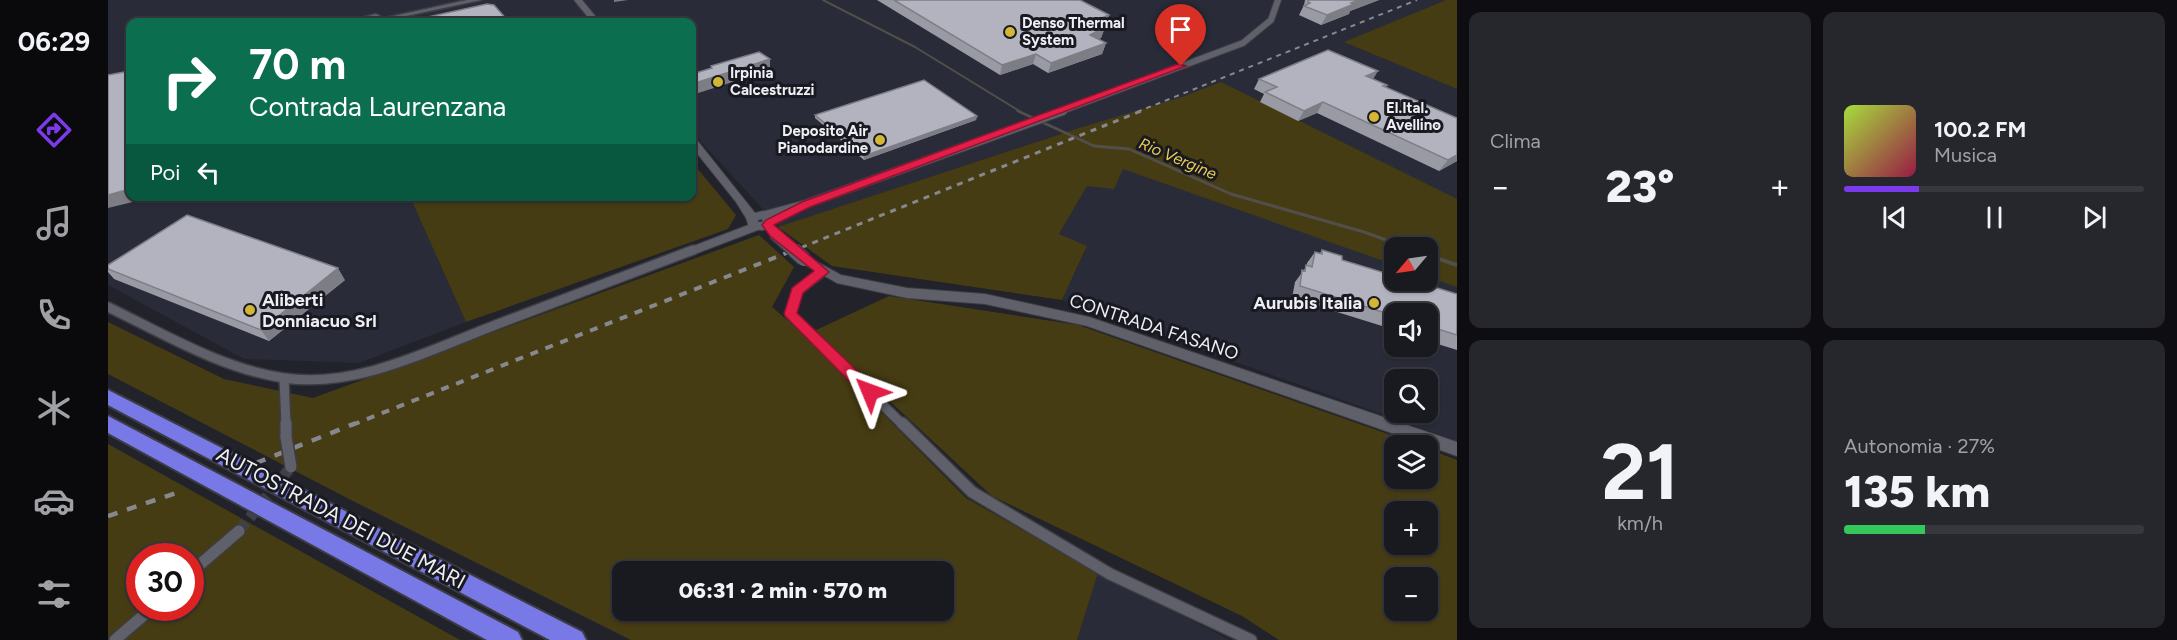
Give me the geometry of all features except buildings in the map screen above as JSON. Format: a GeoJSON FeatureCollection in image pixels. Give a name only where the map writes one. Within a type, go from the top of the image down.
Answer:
{"type":"FeatureCollection","features":[{"type":"Feature","properties":{"kind":"highway","name":"AUTOSTRADA DEI DUE MARI"},"geometry":{"type":"LineString","coordinates":[[108,397],[574,640]]}},
{"type":"Feature","properties":{"kind":"highway","name":"AUTOSTRADA DEI DUE MARI"},"geometry":{"type":"LineString","coordinates":[[108,423],[510,640]]}},
{"type":"Feature","properties":{"kind":"main road"},"geometry":{"type":"LineString","coordinates":[[578,0],[593,18]]}},
{"type":"Feature","properties":{"kind":"main road","name":"CONTRADA FASANO"},"geometry":{"type":"LineString","coordinates":[[696,146],[762,223],[804,259],[837,279],[907,293],[985,299],[1089,322],[1457,449]]}},
{"type":"Feature","properties":{"kind":"street"},"geometry":{"type":"LineString","coordinates":[[366,18],[444,0]]}},
{"type":"Feature","properties":{"kind":"street"},"geometry":{"type":"LineString","coordinates":[[378,18],[460,0]]}},
{"type":"Feature","properties":{"kind":"street"},"geometry":{"type":"LineString","coordinates":[[389,18],[477,0]]}},
{"type":"Feature","properties":{"kind":"street"},"geometry":{"type":"LineString","coordinates":[[108,307],[233,365],[284,378],[336,378],[378,369],[722,240],[806,204],[1033,123],[1031,123],[1048,115],[1243,43],[1268,25],[1278,10],[1278,0]]}},
{"type":"Feature","properties":{"kind":"street"},"geometry":{"type":"LineString","coordinates":[[823,272],[797,291],[790,314],[972,492],[1110,574],[1251,640]]}},
{"type":"Feature","properties":{"kind":"street"},"geometry":{"type":"LineString","coordinates":[[284,378],[286,437],[291,467]]}},
{"type":"Feature","properties":{"kind":"street"},"geometry":{"type":"LineString","coordinates":[[204,561],[239,531]]}},
{"type":"Feature","properties":{"kind":"street"},"geometry":{"type":"LineString","coordinates":[[115,640],[137,621]]}},
{"type":"Feature","properties":{"kind":"shaded area"},"geometry":{"type":"Polygon","coordinates":[[[108,0],[1446,0],[1345,42],[1457,89],[1457,441],[1407,423],[1438,423],[1438,369],[1384,369],[1384,415],[1062,300],[1087,247],[1059,234],[1087,186],[1060,134],[779,227],[696,136],[696,18],[126,18],[126,201],[412,201],[466,322],[359,363],[244,359],[108,285],[108,0]]]}},
{"type":"Feature","properties":{"kind":"shaded area"},"geometry":{"type":"Polygon","coordinates":[[[1446,0],[1457,0],[1457,89],[1344,42],[1446,0]]]}},
{"type":"Feature","properties":{"kind":"shaded area"},"geometry":{"type":"Polygon","coordinates":[[[1221,82],[1457,199],[1457,287],[1438,280],[1438,237],[1384,237],[1384,261],[1123,169],[1114,189],[1087,186],[1059,234],[1087,246],[1062,300],[832,266],[778,227],[1076,129],[1182,97],[1221,82]]]}},
{"type":"Feature","properties":{"kind":"shaded area"},"geometry":{"type":"Polygon","coordinates":[[[696,167],[736,215],[728,229],[466,322],[412,201],[696,201],[696,167]]]}},
{"type":"Feature","properties":{"kind":"shaded area"},"geometry":{"type":"Polygon","coordinates":[[[759,235],[794,267],[772,307],[808,338],[966,498],[1098,573],[1077,640],[631,640],[351,500],[108,374],[108,322],[224,379],[313,398],[759,235]]]}},
{"type":"Feature","properties":{"kind":"shaded area"},"geometry":{"type":"Polygon","coordinates":[[[889,296],[1078,325],[1391,435],[1384,435],[1384,489],[1438,489],[1438,453],[1457,460],[1457,640],[1279,640],[1242,616],[992,496],[814,331],[889,296]]]}},
{"type":"Feature","properties":{"kind":"shaded area"},"geometry":{"type":"Polygon","coordinates":[[[108,444],[460,640],[108,640],[108,444]]]}},
{"type":"Feature","properties":{"kind":"shaded area"},"geometry":{"type":"Polygon","coordinates":[[[1098,573],[1230,640],[1077,640],[1098,573]]]}},
{"type":"Feature","properties":{"kind":"waterway","name":"Rio Vergine"},"geometry":{"type":"LineString","coordinates":[[823,0],[915,47],[1021,112]]}},
{"type":"Feature","properties":{"kind":"waterway","name":"Rio Vergine"},"geometry":{"type":"LineString","coordinates":[[1018,111],[1094,146],[1129,149],[1231,194],[1384,239]]}},
{"type":"Feature","properties":{"kind":"waterway","name":"Rio Vergine"},"geometry":{"type":"LineString","coordinates":[[1438,258],[1457,265]]}},
{"type":"Feature","properties":{"kind":"tunnel"},"geometry":{"type":"LineString","coordinates":[[239,531],[291,467]]}},
{"type":"Feature","properties":{"kind":"railway"},"geometry":{"type":"LineString","coordinates":[[1137,112],[1417,0]]}},
{"type":"Feature","properties":{"kind":"railway"},"geometry":{"type":"LineString","coordinates":[[790,252],[1141,111]]}},
{"type":"Feature","properties":{"kind":"railway"},"geometry":{"type":"LineString","coordinates":[[352,425],[794,250]]}},
{"type":"Feature","properties":{"kind":"railway"},"geometry":{"type":"LineString","coordinates":[[256,463],[356,423]]}},
{"type":"Feature","properties":{"kind":"railway"},"geometry":{"type":"LineString","coordinates":[[108,516],[182,491]]}},
{"type":"Feature","properties":{"kind":"place","name":"Denso Thermal System"},"geometry":{"type":"Point","coordinates":[1010,32]}},
{"type":"Feature","properties":{"kind":"place","name":"Irpinia Calcestruzzi"},"geometry":{"type":"Point","coordinates":[718,82]}},
{"type":"Feature","properties":{"kind":"place","name":"El.Ital. Avellino"},"geometry":{"type":"Point","coordinates":[1374,117]}},
{"type":"Feature","properties":{"kind":"place","name":"Deposito Air Pianodardine"},"geometry":{"type":"Point","coordinates":[880,140]}},
{"type":"Feature","properties":{"kind":"place","name":"Aurubis Italia"},"geometry":{"type":"Point","coordinates":[1374,303]}},
{"type":"Feature","properties":{"kind":"place","name":"Aliberti Donniacuo Srl"},"geometry":{"type":"Point","coordinates":[250,310]}},
{"type":"Feature","properties":{"kind":"route"},"geometry":{"type":"LineString","coordinates":[[870,392],[790,314],[797,291],[823,272],[774,233],[768,225],[770,222],[806,204],[1033,123],[1031,123],[1048,115],[1181,66]]}}]}
